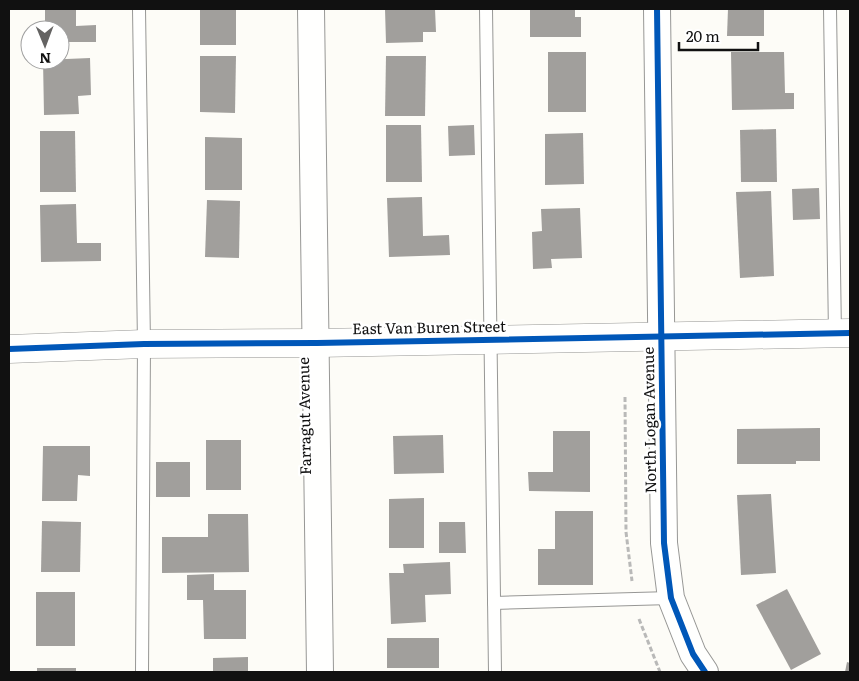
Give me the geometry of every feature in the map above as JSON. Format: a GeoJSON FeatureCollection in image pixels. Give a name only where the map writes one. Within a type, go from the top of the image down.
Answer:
{"type":"FeatureCollection","features":[{"type":"Feature","properties":{"kind":"street","name":"Farragut Avenue"},"geometry":{"type":"LineString","coordinates":[[311,9],[320,672]]}},
{"type":"Feature","properties":{"kind":"street","name":"North Logan Avenue"},"geometry":{"type":"LineString","coordinates":[[657,9],[664,543],[671,598],[693,654],[705,672]]}},
{"type":"Feature","properties":{"kind":"street","name":"East Van Buren Street"},"geometry":{"type":"LineString","coordinates":[[9,348],[144,344],[842,334]]}},
{"type":"Feature","properties":{"kind":"lane"},"geometry":{"type":"LineString","coordinates":[[139,9],[144,344],[142,672]]}},
{"type":"Feature","properties":{"kind":"lane"},"geometry":{"type":"LineString","coordinates":[[486,9],[494,672]]}},
{"type":"Feature","properties":{"kind":"lane"},"geometry":{"type":"LineString","coordinates":[[830,9],[842,334]]}},
{"type":"Feature","properties":{"kind":"lane"},"geometry":{"type":"LineString","coordinates":[[494,603],[671,598]]}},
{"type":"Feature","properties":{"kind":"path"},"geometry":{"type":"LineString","coordinates":[[625,397],[626,532],[629,567],[640,623],[660,672]]}},
{"type":"Feature","properties":{"kind":"building"},"geometry":{"type":"Polygon","coordinates":[[[45,9],[76,9],[76,26],[96,25],[96,42],[70,42],[70,20],[45,20],[45,9]]]}},
{"type":"Feature","properties":{"kind":"building"},"geometry":{"type":"Polygon","coordinates":[[[200,9],[236,9],[236,45],[200,45],[200,9]]]}},
{"type":"Feature","properties":{"kind":"building"},"geometry":{"type":"Polygon","coordinates":[[[385,9],[435,9],[436,32],[423,32],[423,42],[386,43],[385,9]]]}},
{"type":"Feature","properties":{"kind":"building"},"geometry":{"type":"Polygon","coordinates":[[[530,9],[575,9],[575,17],[581,17],[581,37],[530,37],[530,9]]]}},
{"type":"Feature","properties":{"kind":"building"},"geometry":{"type":"Polygon","coordinates":[[[728,9],[764,9],[764,36],[727,36],[728,9]]]}},
{"type":"Feature","properties":{"kind":"building"},"geometry":{"type":"Polygon","coordinates":[[[548,52],[586,52],[586,112],[548,112],[548,52]]]}},
{"type":"Feature","properties":{"kind":"building"},"geometry":{"type":"Polygon","coordinates":[[[731,52],[784,52],[785,93],[794,93],[794,109],[732,110],[731,52]]]}},
{"type":"Feature","properties":{"kind":"building"},"geometry":{"type":"Polygon","coordinates":[[[200,56],[236,56],[235,113],[200,112],[200,56]]]}},
{"type":"Feature","properties":{"kind":"building"},"geometry":{"type":"Polygon","coordinates":[[[386,56],[426,56],[425,116],[385,116],[386,56]]]}},
{"type":"Feature","properties":{"kind":"building"},"geometry":{"type":"Polygon","coordinates":[[[90,58],[91,95],[78,96],[79,114],[44,115],[43,70],[70,70],[70,59],[90,58]]]}},
{"type":"Feature","properties":{"kind":"building"},"geometry":{"type":"Polygon","coordinates":[[[386,125],[421,125],[422,182],[386,182],[386,125]]]}},
{"type":"Feature","properties":{"kind":"building"},"geometry":{"type":"Polygon","coordinates":[[[474,125],[475,155],[449,156],[448,126],[474,125]]]}},
{"type":"Feature","properties":{"kind":"building"},"geometry":{"type":"Polygon","coordinates":[[[776,129],[777,182],[741,182],[740,130],[776,129]]]}},
{"type":"Feature","properties":{"kind":"building"},"geometry":{"type":"Polygon","coordinates":[[[40,131],[75,131],[76,192],[40,192],[40,131]]]}},
{"type":"Feature","properties":{"kind":"building"},"geometry":{"type":"Polygon","coordinates":[[[583,133],[584,184],[545,185],[545,134],[583,133]]]}},
{"type":"Feature","properties":{"kind":"building"},"geometry":{"type":"Polygon","coordinates":[[[205,137],[242,138],[242,190],[205,190],[205,137]]]}},
{"type":"Feature","properties":{"kind":"building"},"geometry":{"type":"Polygon","coordinates":[[[819,188],[820,219],[793,220],[792,189],[819,188]]]}},
{"type":"Feature","properties":{"kind":"building"},"geometry":{"type":"Polygon","coordinates":[[[771,191],[774,276],[740,278],[736,192],[771,191]]]}},
{"type":"Feature","properties":{"kind":"building"},"geometry":{"type":"Polygon","coordinates":[[[422,197],[423,236],[449,235],[450,255],[389,257],[387,198],[422,197]]]}},
{"type":"Feature","properties":{"kind":"building"},"geometry":{"type":"Polygon","coordinates":[[[207,200],[240,201],[239,258],[205,257],[207,200]]]}},
{"type":"Feature","properties":{"kind":"building"},"geometry":{"type":"Polygon","coordinates":[[[76,204],[77,243],[101,243],[101,261],[41,262],[40,205],[76,204]]]}},
{"type":"Feature","properties":{"kind":"building"},"geometry":{"type":"Polygon","coordinates":[[[580,208],[582,258],[551,259],[552,268],[533,269],[532,232],[542,231],[541,209],[580,208]]]}},
{"type":"Feature","properties":{"kind":"building"},"geometry":{"type":"Polygon","coordinates":[[[820,428],[820,461],[796,461],[796,464],[737,464],[737,429],[820,428]]]}},
{"type":"Feature","properties":{"kind":"building"},"geometry":{"type":"Polygon","coordinates":[[[553,431],[590,431],[590,492],[529,491],[528,472],[553,472],[553,431]]]}},
{"type":"Feature","properties":{"kind":"building"},"geometry":{"type":"Polygon","coordinates":[[[443,435],[444,473],[394,474],[393,436],[443,435]]]}},
{"type":"Feature","properties":{"kind":"building"},"geometry":{"type":"Polygon","coordinates":[[[206,440],[241,440],[241,490],[206,490],[206,440]]]}},
{"type":"Feature","properties":{"kind":"building"},"geometry":{"type":"Polygon","coordinates":[[[43,446],[90,446],[90,476],[78,475],[77,501],[42,501],[43,446]]]}},
{"type":"Feature","properties":{"kind":"building"},"geometry":{"type":"Polygon","coordinates":[[[156,462],[190,462],[190,497],[156,497],[156,462]]]}},
{"type":"Feature","properties":{"kind":"building"},"geometry":{"type":"Polygon","coordinates":[[[771,494],[776,573],[741,575],[737,495],[771,494]]]}},
{"type":"Feature","properties":{"kind":"building"},"geometry":{"type":"Polygon","coordinates":[[[424,498],[424,548],[389,548],[389,499],[424,498]]]}},
{"type":"Feature","properties":{"kind":"building"},"geometry":{"type":"Polygon","coordinates":[[[555,511],[593,511],[593,585],[538,585],[538,549],[555,549],[555,511]]]}},
{"type":"Feature","properties":{"kind":"building"},"geometry":{"type":"Polygon","coordinates":[[[208,514],[248,514],[249,572],[162,573],[162,537],[208,537],[208,514]]]}},
{"type":"Feature","properties":{"kind":"building"},"geometry":{"type":"Polygon","coordinates":[[[42,521],[81,522],[80,572],[41,572],[42,521]]]}},
{"type":"Feature","properties":{"kind":"building"},"geometry":{"type":"Polygon","coordinates":[[[439,522],[465,522],[466,553],[439,553],[439,522]]]}},
{"type":"Feature","properties":{"kind":"building"},"geometry":{"type":"Polygon","coordinates":[[[450,562],[451,594],[425,595],[426,622],[391,624],[389,573],[404,573],[403,564],[450,562]]]}},
{"type":"Feature","properties":{"kind":"building"},"geometry":{"type":"Polygon","coordinates":[[[214,574],[214,590],[246,590],[246,639],[204,639],[203,600],[187,600],[187,575],[214,574]]]}},
{"type":"Feature","properties":{"kind":"building"},"geometry":{"type":"Polygon","coordinates":[[[787,589],[821,654],[791,670],[756,605],[787,589]]]}},
{"type":"Feature","properties":{"kind":"building"},"geometry":{"type":"Polygon","coordinates":[[[36,592],[75,592],[75,646],[36,646],[36,592]]]}},
{"type":"Feature","properties":{"kind":"building"},"geometry":{"type":"Polygon","coordinates":[[[387,638],[439,638],[439,668],[387,668],[387,638]]]}},
{"type":"Feature","properties":{"kind":"building"},"geometry":{"type":"Polygon","coordinates":[[[248,657],[248,672],[213,672],[213,658],[248,657]]]}},
{"type":"Feature","properties":{"kind":"building"},"geometry":{"type":"Polygon","coordinates":[[[847,662],[850,663],[850,672],[845,672],[847,662]]]}},
{"type":"Feature","properties":{"kind":"building"},"geometry":{"type":"Polygon","coordinates":[[[37,668],[76,668],[76,672],[37,672],[37,668]]]}},
{"type":"Feature","properties":{"kind":"cycle path"},"geometry":{"type":"LineString","coordinates":[[657,9],[664,543],[671,598],[693,654],[705,672]]}},
{"type":"Feature","properties":{"kind":"cycle path"},"geometry":{"type":"LineString","coordinates":[[9,349],[144,344],[317,343],[850,333]]}}]}
